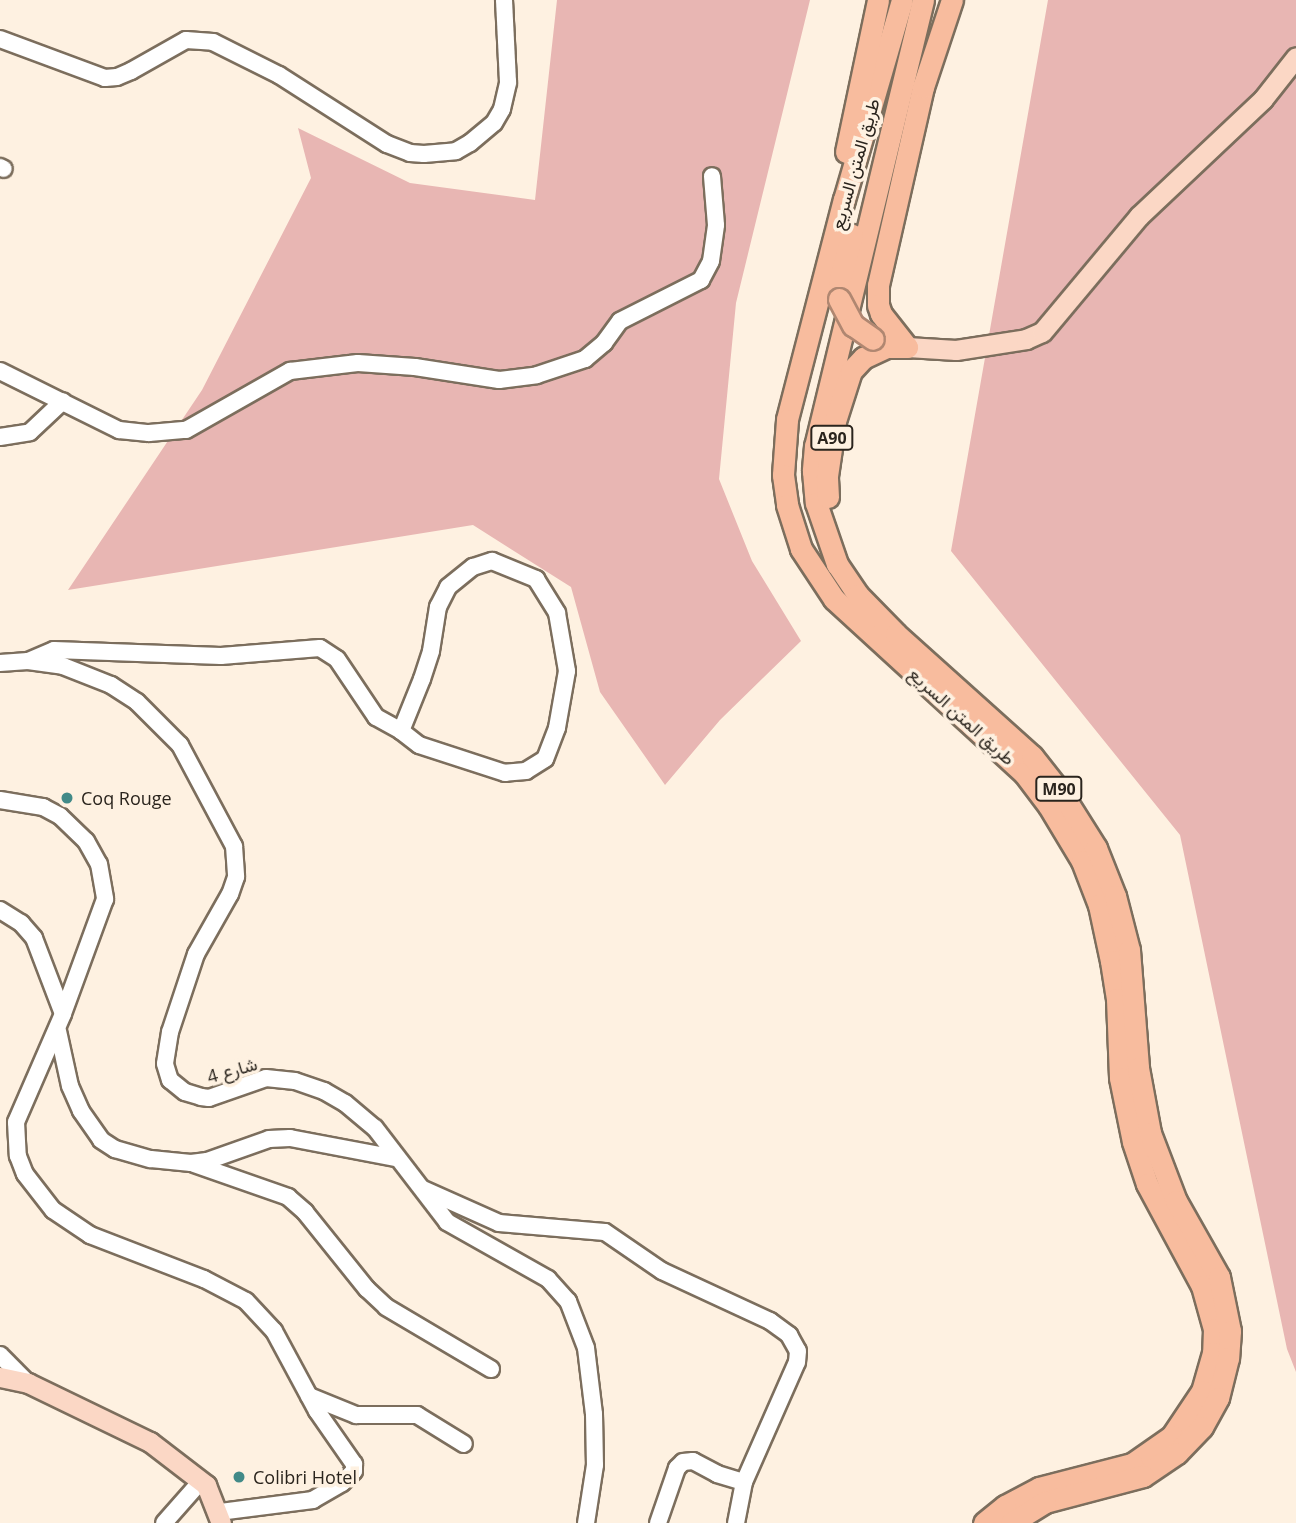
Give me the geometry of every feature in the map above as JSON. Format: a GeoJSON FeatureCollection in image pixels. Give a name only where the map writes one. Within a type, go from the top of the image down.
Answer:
{"type":"FeatureCollection","features":[{"type":"Feature","properties":{"kind":"highway"},"geometry":{"type":"LineString","coordinates":[[844,199],[848,142],[878,0]]}},
{"type":"Feature","properties":{"kind":"highway","name":"طريق المتن السريع"},"geometry":{"type":"LineString","coordinates":[[902,0],[844,199],[787,420],[783,475],[794,529],[801,549],[834,599],[1024,773],[1072,842],[1094,890],[1104,923],[1117,999],[1120,1078],[1133,1142],[1147,1184],[1202,1286],[1214,1329],[1213,1353],[1202,1391],[1172,1436],[1132,1464],[1039,1488],[1005,1506],[984,1523]]}},
{"type":"Feature","properties":{"kind":"highway"},"geometry":{"type":"LineString","coordinates":[[922,87],[917,69],[927,11],[923,0]]}},
{"type":"Feature","properties":{"kind":"highway","name":"طريق المتن السريع"},"geometry":{"type":"LineString","coordinates":[[923,0],[815,446],[813,471],[816,503],[829,547],[858,594],[896,634],[1032,756],[1062,794],[1096,848],[1110,879],[1129,950],[1138,1068],[1150,1133],[1176,1201],[1219,1277],[1229,1315],[1228,1358],[1218,1398],[1188,1443],[1143,1476],[1045,1502],[1011,1523]]}},
{"type":"Feature","properties":{"kind":"highway"},"geometry":{"type":"LineString","coordinates":[[889,344],[877,298],[922,87],[952,0]]}},
{"type":"Feature","properties":{"kind":"highway"},"geometry":{"type":"LineString","coordinates":[[889,46],[894,66],[890,87],[839,281],[839,299],[853,325],[889,344]]}},
{"type":"Feature","properties":{"kind":"highway","name":"A90"},"geometry":{"type":"LineString","coordinates":[[842,571],[827,487],[835,421],[851,371],[863,358],[889,344]]}},
{"type":"Feature","properties":{"kind":"main road"},"geometry":{"type":"LineString","coordinates":[[889,344],[956,350],[1026,339],[1042,332],[1139,216],[1263,99],[1296,57]]}},
{"type":"Feature","properties":{"kind":"main road"},"geometry":{"type":"LineString","coordinates":[[0,1377],[28,1383],[150,1442],[201,1480],[220,1517]]}},
{"type":"Feature","properties":{"kind":"street"},"geometry":{"type":"LineString","coordinates":[[0,39],[76,70],[105,78],[117,77],[186,40],[213,42],[279,75],[387,144],[410,153],[424,154],[456,150],[470,144],[494,124],[502,109],[508,82],[504,0]]}},
{"type":"Feature","properties":{"kind":"street"},"geometry":{"type":"LineString","coordinates":[[0,371],[119,430],[149,433],[186,430],[290,371],[358,363],[415,367],[499,380],[537,375],[584,359],[604,343],[620,321],[701,281],[711,261],[716,225],[712,176]]}},
{"type":"Feature","properties":{"kind":"street"},"geometry":{"type":"LineString","coordinates":[[0,437],[30,432],[63,401]]}},
{"type":"Feature","properties":{"kind":"street"},"geometry":{"type":"LineString","coordinates":[[28,661],[54,650],[220,656],[320,648],[337,659],[376,717],[419,745],[505,773],[526,771],[545,759],[557,728],[567,671],[557,613],[536,579],[492,561],[473,567],[448,587],[438,607],[422,679],[401,731]]}},
{"type":"Feature","properties":{"kind":"street","name":"شارع 4"},"geometry":{"type":"LineString","coordinates":[[0,663],[28,661],[62,666],[90,675],[124,693],[154,716],[180,746],[234,846],[236,877],[230,894],[197,954],[170,1032],[165,1064],[170,1080],[185,1092],[209,1098],[266,1078],[309,1085],[360,1114],[375,1128],[447,1223],[548,1279],[560,1290],[574,1310],[586,1348],[594,1414],[595,1465],[586,1523]]}},
{"type":"Feature","properties":{"kind":"street"},"geometry":{"type":"LineString","coordinates":[[0,800],[43,807],[60,816],[86,841],[99,864],[105,899],[58,1031],[16,1122],[18,1156],[37,1193],[53,1210],[90,1235],[204,1279],[246,1301],[274,1331],[309,1396],[352,1460],[354,1471],[335,1489],[313,1500],[245,1517],[220,1517]]}},
{"type":"Feature","properties":{"kind":"street"},"geometry":{"type":"LineString","coordinates":[[0,910],[27,928],[39,947],[63,1014]]}},
{"type":"Feature","properties":{"kind":"street"},"geometry":{"type":"LineString","coordinates":[[58,1031],[70,1086],[81,1111],[101,1140],[135,1156],[191,1163],[288,1197],[305,1212],[367,1289],[386,1307],[491,1369]]}},
{"type":"Feature","properties":{"kind":"street"},"geometry":{"type":"LineString","coordinates":[[191,1163],[207,1161],[269,1139],[290,1138],[396,1158]]}},
{"type":"Feature","properties":{"kind":"street"},"geometry":{"type":"LineString","coordinates":[[421,1188],[499,1223],[605,1232],[662,1271],[770,1321],[789,1335],[798,1351],[797,1362],[744,1482],[736,1523]]}},
{"type":"Feature","properties":{"kind":"street"},"geometry":{"type":"LineString","coordinates":[[0,1355],[28,1383]]}},
{"type":"Feature","properties":{"kind":"street"},"geometry":{"type":"LineString","coordinates":[[309,1396],[356,1415],[417,1415],[464,1444]]}},
{"type":"Feature","properties":{"kind":"street"},"geometry":{"type":"LineString","coordinates":[[658,1523],[677,1468],[683,1462],[693,1461],[718,1474],[744,1482]]}},
{"type":"Feature","properties":{"kind":"street"},"geometry":{"type":"LineString","coordinates":[[164,1523],[201,1480]]}},
{"type":"Feature","properties":{"kind":"shaded area"},"geometry":{"type":"Polygon","coordinates":[[[557,0],[810,0],[736,303],[719,479],[752,561],[801,641],[720,720],[665,785],[600,692],[571,587],[473,525],[68,590],[202,390],[311,178],[298,128],[410,183],[535,200],[557,0]]]}},
{"type":"Feature","properties":{"kind":"shaded area"},"geometry":{"type":"Polygon","coordinates":[[[1048,0],[1296,0],[1296,1372],[1287,1349],[1180,835],[951,551],[1048,0]]]}},
{"type":"Feature","properties":{"kind":"place","name":"Coq Rouge"},"geometry":{"type":"Point","coordinates":[67,798]}},
{"type":"Feature","properties":{"kind":"place","name":"Colibri Hotel"},"geometry":{"type":"Point","coordinates":[239,1477]}}]}
